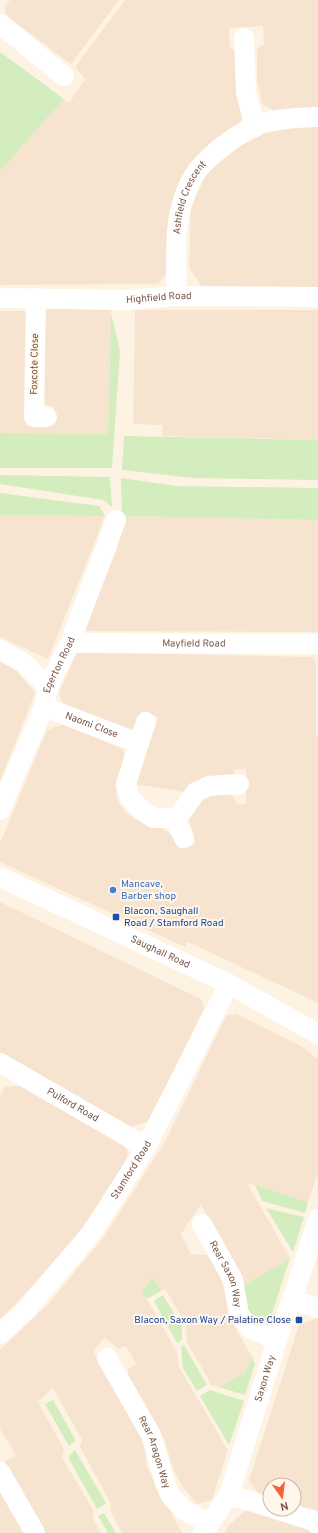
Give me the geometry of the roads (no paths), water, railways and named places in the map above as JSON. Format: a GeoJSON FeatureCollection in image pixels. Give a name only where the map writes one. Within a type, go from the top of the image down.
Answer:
{"type":"FeatureCollection","features":[{"type":"Feature","properties":{"kind":"street"},"geometry":{"type":"LineString","coordinates":[[0,24],[64,76]]}},
{"type":"Feature","properties":{"kind":"street"},"geometry":{"type":"LineString","coordinates":[[246,38],[246,93],[255,127]]}},
{"type":"Feature","properties":{"kind":"street","name":"Ashfield Crescent"},"geometry":{"type":"LineString","coordinates":[[176,296],[177,238],[181,208],[188,186],[202,164],[229,142],[262,123],[318,117]]}},
{"type":"Feature","properties":{"kind":"street","name":"Highfield Road"},"geometry":{"type":"LineString","coordinates":[[0,298],[127,300],[176,296],[318,297]]}},
{"type":"Feature","properties":{"kind":"street","name":"Foxcote Close"},"geometry":{"type":"LineString","coordinates":[[36,298],[34,417],[47,417]]}},
{"type":"Feature","properties":{"kind":"street","name":"Egerton Road"},"geometry":{"type":"LineString","coordinates":[[0,810],[44,707],[48,687],[70,643],[116,520]]}},
{"type":"Feature","properties":{"kind":"street","name":"Mayfield Road"},"geometry":{"type":"LineString","coordinates":[[70,643],[318,644]]}},
{"type":"Feature","properties":{"kind":"street"},"geometry":{"type":"LineString","coordinates":[[0,650],[24,663],[48,687]]}},
{"type":"Feature","properties":{"kind":"street","name":"Naomi Close"},"geometry":{"type":"LineString","coordinates":[[44,707],[139,743]]}},
{"type":"Feature","properties":{"kind":"street"},"geometry":{"type":"LineString","coordinates":[[146,722],[126,784],[130,798],[153,818],[174,818],[181,812],[196,792],[209,786],[239,785]]}},
{"type":"Feature","properties":{"kind":"street"},"geometry":{"type":"LineString","coordinates":[[174,818],[184,838]]}},
{"type":"Feature","properties":{"kind":"street","name":"Saughall Road"},"geometry":{"type":"LineString","coordinates":[[0,877],[229,984],[318,1034]]}},
{"type":"Feature","properties":{"kind":"street","name":"Stamford Road"},"geometry":{"type":"LineString","coordinates":[[0,1334],[26,1310],[93,1232],[146,1147],[229,984]]}},
{"type":"Feature","properties":{"kind":"street","name":"Pulford Road"},"geometry":{"type":"LineString","coordinates":[[3,1071],[146,1147]]}},
{"type":"Feature","properties":{"kind":"street","name":"Saxon Way"},"geometry":{"type":"LineString","coordinates":[[206,1528],[229,1495],[277,1340],[292,1300],[318,1219]]}},
{"type":"Feature","properties":{"kind":"street","name":"Rear Saxon Way"},"geometry":{"type":"LineString","coordinates":[[202,1234],[233,1280],[239,1314],[249,1328],[277,1340]]}},
{"type":"Feature","properties":{"kind":"street"},"geometry":{"type":"LineString","coordinates":[[292,1300],[318,1308]]}},
{"type":"Feature","properties":{"kind":"street","name":"Rear Aragon Way"},"geometry":{"type":"LineString","coordinates":[[115,1362],[151,1435],[165,1483],[171,1496],[184,1510],[206,1528]]}},
{"type":"Feature","properties":{"kind":"street"},"geometry":{"type":"LineString","coordinates":[[0,1472],[35,1533]]}},
{"type":"Feature","properties":{"kind":"street"},"geometry":{"type":"LineString","coordinates":[[229,1495],[262,1505]]}},
{"type":"Feature","properties":{"kind":"street"},"geometry":{"type":"LineString","coordinates":[[302,1517],[312,1520],[318,1525]]}},
{"type":"Feature","properties":{"kind":"place","name":"Mancave, Barber shop"},"geometry":{"type":"Point","coordinates":[113,890]}},
{"type":"Feature","properties":{"kind":"place","name":"Blacon, Saughall Road / Stamford Road"},"geometry":{"type":"Point","coordinates":[116,917]}},
{"type":"Feature","properties":{"kind":"place","name":"Blacon, Saxon Way / Palatine Close"},"geometry":{"type":"Point","coordinates":[299,1320]}}]}
